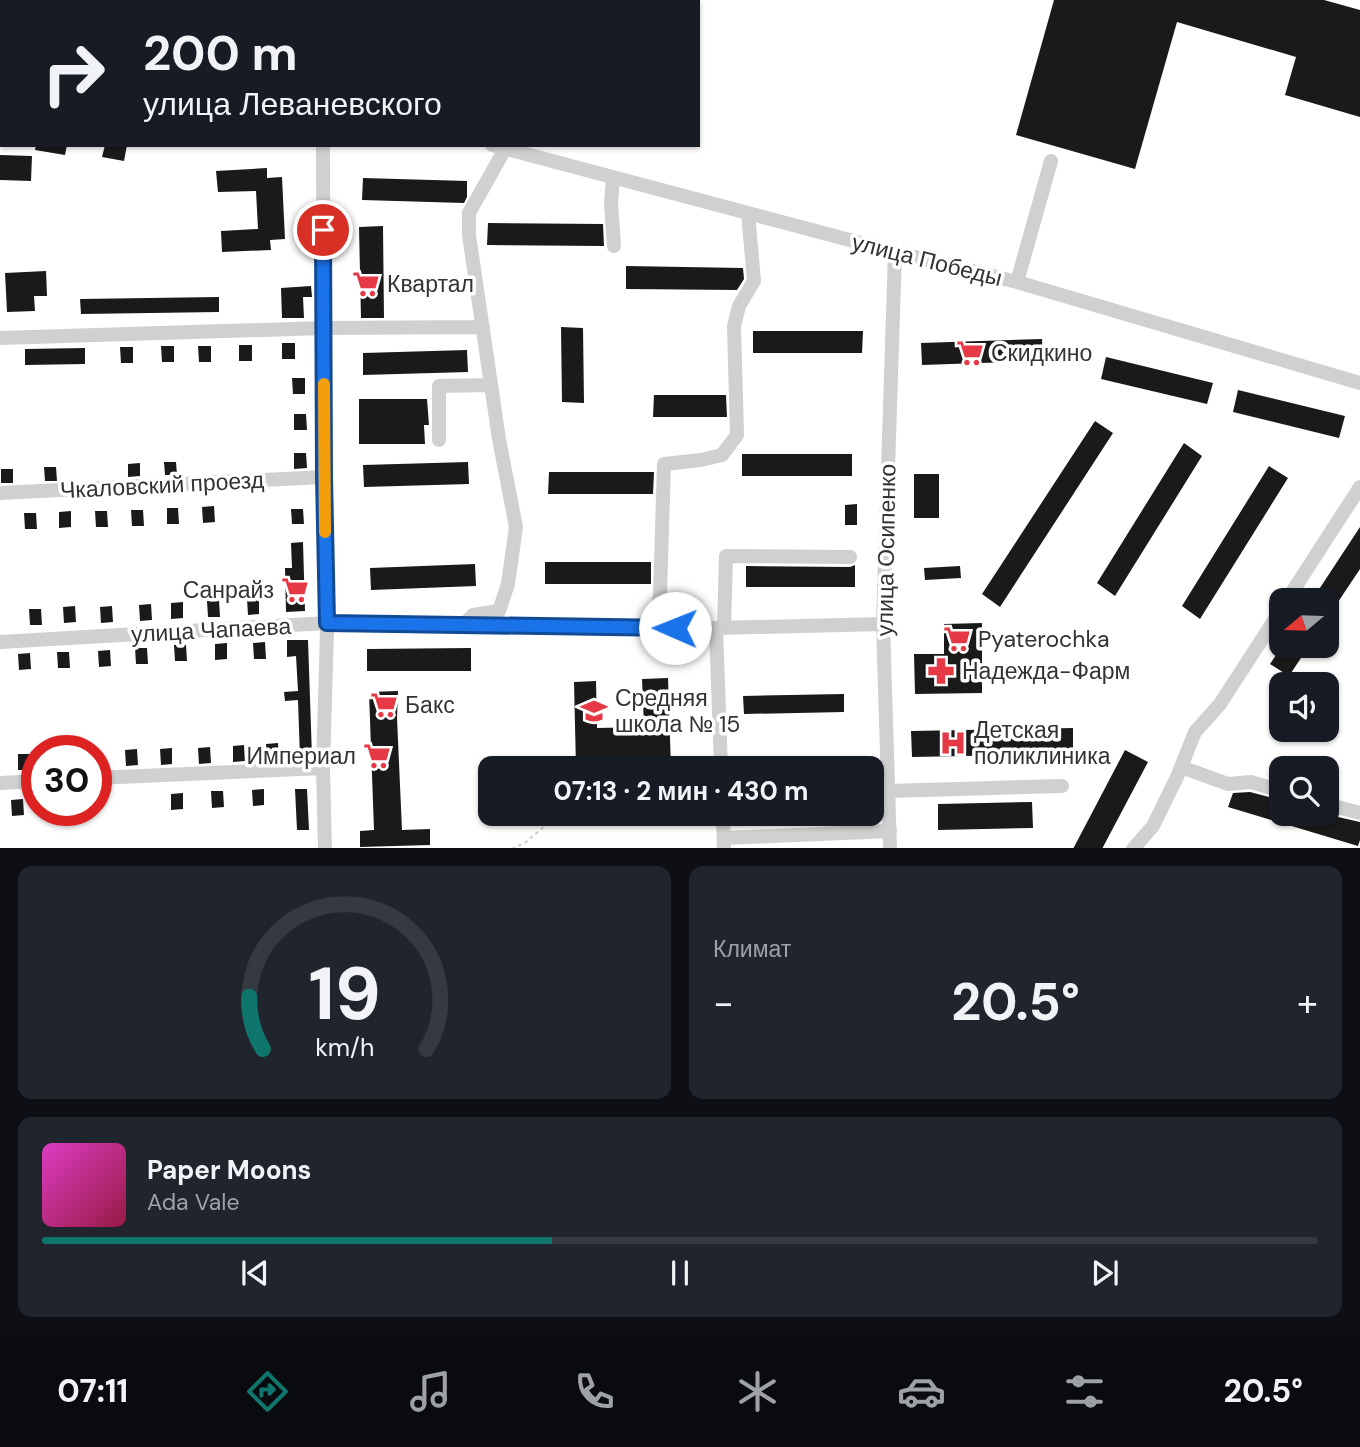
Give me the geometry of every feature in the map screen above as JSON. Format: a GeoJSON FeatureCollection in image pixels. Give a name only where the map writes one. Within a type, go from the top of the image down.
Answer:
{"type":"FeatureCollection","features":[{"type":"Feature","properties":{"kind":"street"},"geometry":{"type":"LineString","coordinates":[[323,147],[327,623],[323,768],[325,848]]}},
{"type":"Feature","properties":{"kind":"street"},"geometry":{"type":"LineString","coordinates":[[463,625],[473,615],[499,611],[508,584],[516,527],[499,439],[469,235],[469,212],[498,147]]}},
{"type":"Feature","properties":{"kind":"street","name":"улица Победы"},"geometry":{"type":"LineString","coordinates":[[498,147],[1017,282],[1360,383]]}},
{"type":"Feature","properties":{"kind":"street"},"geometry":{"type":"LineString","coordinates":[[1017,282],[1051,161]]}},
{"type":"Feature","properties":{"kind":"street"},"geometry":{"type":"LineString","coordinates":[[614,178],[611,203],[614,246]]}},
{"type":"Feature","properties":{"kind":"street"},"geometry":{"type":"LineString","coordinates":[[655,628],[660,595],[664,464],[722,455],[737,435],[734,326],[739,306],[754,281],[748,213]]}},
{"type":"Feature","properties":{"kind":"street","name":"улица Осипенко"},"geometry":{"type":"LineString","coordinates":[[890,848],[883,624],[895,252]]}},
{"type":"Feature","properties":{"kind":"street"},"geometry":{"type":"LineString","coordinates":[[0,338],[323,328],[483,327]]}},
{"type":"Feature","properties":{"kind":"street"},"geometry":{"type":"LineString","coordinates":[[439,440],[439,386],[491,385]]}},
{"type":"Feature","properties":{"kind":"street","name":"Чкаловский проезд"},"geometry":{"type":"LineString","coordinates":[[0,493],[324,477]]}},
{"type":"Feature","properties":{"kind":"street"},"geometry":{"type":"LineString","coordinates":[[1295,588],[1360,487]]}},
{"type":"Feature","properties":{"kind":"street"},"geometry":{"type":"LineString","coordinates":[[721,756],[720,628],[726,556],[850,556]]}},
{"type":"Feature","properties":{"kind":"street","name":"улица Чапаева"},"geometry":{"type":"LineString","coordinates":[[0,642],[327,623],[655,628],[883,624]]}},
{"type":"Feature","properties":{"kind":"street"},"geometry":{"type":"LineString","coordinates":[[1134,848],[1153,826],[1195,732],[1220,704],[1269,628]]}},
{"type":"Feature","properties":{"kind":"street"},"geometry":{"type":"LineString","coordinates":[[1181,767],[1228,784],[1251,782],[1269,787]]}},
{"type":"Feature","properties":{"kind":"street"},"geometry":{"type":"LineString","coordinates":[[112,777],[323,768]]}},
{"type":"Feature","properties":{"kind":"street"},"geometry":{"type":"LineString","coordinates":[[0,783],[21,782]]}},
{"type":"Feature","properties":{"kind":"street"},"geometry":{"type":"LineString","coordinates":[[889,791],[1062,786]]}},
{"type":"Feature","properties":{"kind":"street"},"geometry":{"type":"LineString","coordinates":[[1339,807],[1360,813]]}},
{"type":"Feature","properties":{"kind":"street"},"geometry":{"type":"LineString","coordinates":[[724,843],[890,831]]}},
{"type":"Feature","properties":{"kind":"path"},"geometry":{"type":"LineString","coordinates":[[514,848],[545,826]]}},
{"type":"Feature","properties":{"kind":"building"},"geometry":{"type":"Polygon","coordinates":[[[1054,0],[1324,0],[1360,10],[1360,117],[1285,95],[1296,57],[1177,22],[1135,169],[1016,135],[1054,0]]]}},
{"type":"Feature","properties":{"kind":"building"},"geometry":{"type":"Polygon","coordinates":[[[36,147],[67,147],[65,155],[35,150],[36,147]]]}},
{"type":"Feature","properties":{"kind":"building"},"geometry":{"type":"Polygon","coordinates":[[[104,147],[127,147],[124,161],[102,157],[104,147]]]}},
{"type":"Feature","properties":{"kind":"building"},"geometry":{"type":"Polygon","coordinates":[[[0,155],[32,156],[31,181],[0,180],[0,155]]]}},
{"type":"Feature","properties":{"kind":"building"},"geometry":{"type":"Polygon","coordinates":[[[267,168],[267,178],[282,177],[285,239],[270,240],[271,250],[222,252],[221,231],[258,229],[256,191],[218,192],[216,171],[267,168]]]}},
{"type":"Feature","properties":{"kind":"building"},"geometry":{"type":"Polygon","coordinates":[[[363,178],[467,181],[467,197],[464,203],[362,200],[363,178]]]}},
{"type":"Feature","properties":{"kind":"building"},"geometry":{"type":"Polygon","coordinates":[[[488,223],[603,224],[604,246],[487,245],[488,223]]]}},
{"type":"Feature","properties":{"kind":"building"},"geometry":{"type":"Polygon","coordinates":[[[383,226],[384,318],[361,318],[359,227],[383,226]]]}},
{"type":"Feature","properties":{"kind":"building"},"geometry":{"type":"Polygon","coordinates":[[[626,266],[743,268],[744,279],[737,290],[626,289],[626,266]]]}},
{"type":"Feature","properties":{"kind":"building"},"geometry":{"type":"Polygon","coordinates":[[[46,271],[47,296],[34,296],[35,311],[7,312],[5,273],[46,271]]]}},
{"type":"Feature","properties":{"kind":"building"},"geometry":{"type":"Polygon","coordinates":[[[311,286],[312,297],[303,297],[304,318],[282,318],[281,288],[311,286]]]}},
{"type":"Feature","properties":{"kind":"building"},"geometry":{"type":"Polygon","coordinates":[[[219,297],[219,312],[81,314],[80,299],[219,297]]]}},
{"type":"Feature","properties":{"kind":"building"},"geometry":{"type":"Polygon","coordinates":[[[561,327],[583,328],[584,403],[562,402],[561,327]]]}},
{"type":"Feature","properties":{"kind":"building"},"geometry":{"type":"Polygon","coordinates":[[[753,331],[863,331],[862,353],[753,353],[753,331]]]}},
{"type":"Feature","properties":{"kind":"building"},"geometry":{"type":"Polygon","coordinates":[[[1042,339],[1043,361],[922,365],[921,343],[1042,339]]]}},
{"type":"Feature","properties":{"kind":"building"},"geometry":{"type":"Polygon","coordinates":[[[282,343],[295,343],[295,359],[282,359],[282,343]]]}},
{"type":"Feature","properties":{"kind":"building"},"geometry":{"type":"Polygon","coordinates":[[[239,345],[252,345],[252,361],[239,361],[239,345]]]}},
{"type":"Feature","properties":{"kind":"building"},"geometry":{"type":"Polygon","coordinates":[[[161,346],[174,346],[174,362],[162,362],[161,346]]]}},
{"type":"Feature","properties":{"kind":"building"},"geometry":{"type":"Polygon","coordinates":[[[198,346],[211,346],[211,362],[199,362],[198,346]]]}},
{"type":"Feature","properties":{"kind":"building"},"geometry":{"type":"Polygon","coordinates":[[[120,347],[133,347],[133,363],[121,363],[120,347]]]}},
{"type":"Feature","properties":{"kind":"building"},"geometry":{"type":"Polygon","coordinates":[[[85,348],[85,364],[25,365],[25,349],[85,348]]]}},
{"type":"Feature","properties":{"kind":"building"},"geometry":{"type":"Polygon","coordinates":[[[467,350],[468,372],[363,375],[363,353],[467,350]]]}},
{"type":"Feature","properties":{"kind":"building"},"geometry":{"type":"Polygon","coordinates":[[[1106,357],[1213,383],[1207,404],[1101,379],[1106,357]]]}},
{"type":"Feature","properties":{"kind":"building"},"geometry":{"type":"Polygon","coordinates":[[[292,378],[305,378],[305,394],[293,394],[292,378]]]}},
{"type":"Feature","properties":{"kind":"building"},"geometry":{"type":"Polygon","coordinates":[[[1238,390],[1345,416],[1339,438],[1233,412],[1238,390]]]}},
{"type":"Feature","properties":{"kind":"building"},"geometry":{"type":"Polygon","coordinates":[[[654,395],[726,395],[727,417],[653,417],[654,395]]]}},
{"type":"Feature","properties":{"kind":"building"},"geometry":{"type":"Polygon","coordinates":[[[359,399],[427,399],[429,425],[424,425],[425,444],[359,444],[359,399]]]}},
{"type":"Feature","properties":{"kind":"building"},"geometry":{"type":"Polygon","coordinates":[[[294,414],[306,414],[307,430],[294,430],[294,414]]]}},
{"type":"Feature","properties":{"kind":"building"},"geometry":{"type":"Polygon","coordinates":[[[1095,421],[1113,433],[1000,607],[982,594],[1095,421]]]}},
{"type":"Feature","properties":{"kind":"building"},"geometry":{"type":"Polygon","coordinates":[[[1184,443],[1202,456],[1115,596],[1097,583],[1184,443]]]}},
{"type":"Feature","properties":{"kind":"building"},"geometry":{"type":"Polygon","coordinates":[[[294,453],[306,453],[307,468],[294,469],[294,453]]]}},
{"type":"Feature","properties":{"kind":"building"},"geometry":{"type":"Polygon","coordinates":[[[742,454],[852,454],[852,476],[742,476],[742,454]]]}},
{"type":"Feature","properties":{"kind":"building"},"geometry":{"type":"Polygon","coordinates":[[[164,462],[176,462],[177,475],[165,475],[164,462]]]}},
{"type":"Feature","properties":{"kind":"building"},"geometry":{"type":"Polygon","coordinates":[[[468,462],[469,484],[364,487],[363,465],[468,462]]]}},
{"type":"Feature","properties":{"kind":"building"},"geometry":{"type":"Polygon","coordinates":[[[140,463],[140,476],[128,477],[128,464],[140,463]]]}},
{"type":"Feature","properties":{"kind":"building"},"geometry":{"type":"Polygon","coordinates":[[[1269,466],[1288,478],[1200,619],[1182,606],[1269,466]]]}},
{"type":"Feature","properties":{"kind":"building"},"geometry":{"type":"Polygon","coordinates":[[[44,467],[56,467],[57,481],[45,481],[44,467]]]}},
{"type":"Feature","properties":{"kind":"building"},"geometry":{"type":"Polygon","coordinates":[[[1,469],[13,469],[13,483],[1,483],[1,469]]]}},
{"type":"Feature","properties":{"kind":"building"},"geometry":{"type":"Polygon","coordinates":[[[549,472],[654,472],[653,494],[548,494],[549,472]]]}},
{"type":"Feature","properties":{"kind":"building"},"geometry":{"type":"Polygon","coordinates":[[[914,474],[939,474],[939,518],[914,518],[914,474]]]}},
{"type":"Feature","properties":{"kind":"building"},"geometry":{"type":"Polygon","coordinates":[[[857,504],[857,525],[845,525],[845,505],[857,504]]]}},
{"type":"Feature","properties":{"kind":"building"},"geometry":{"type":"Polygon","coordinates":[[[214,506],[215,522],[203,523],[202,507],[214,506]]]}},
{"type":"Feature","properties":{"kind":"building"},"geometry":{"type":"Polygon","coordinates":[[[167,508],[178,508],[179,524],[167,524],[167,508]]]}},
{"type":"Feature","properties":{"kind":"building"},"geometry":{"type":"Polygon","coordinates":[[[291,509],[303,509],[304,524],[292,524],[291,509]]]}},
{"type":"Feature","properties":{"kind":"building"},"geometry":{"type":"Polygon","coordinates":[[[131,510],[143,510],[144,526],[132,526],[131,510]]]}},
{"type":"Feature","properties":{"kind":"building"},"geometry":{"type":"Polygon","coordinates":[[[71,511],[71,527],[59,528],[59,512],[71,511]]]}},
{"type":"Feature","properties":{"kind":"building"},"geometry":{"type":"Polygon","coordinates":[[[95,511],[107,511],[108,527],[96,527],[95,511]]]}},
{"type":"Feature","properties":{"kind":"building"},"geometry":{"type":"Polygon","coordinates":[[[24,513],[36,513],[37,529],[25,529],[24,513]]]}},
{"type":"Feature","properties":{"kind":"building"},"geometry":{"type":"Polygon","coordinates":[[[1360,527],[1360,569],[1339,600],[1339,588],[1320,588],[1360,527]]]}},
{"type":"Feature","properties":{"kind":"building","name":"Санрайз"},"geometry":{"type":"Polygon","coordinates":[[[303,542],[305,611],[286,612],[285,568],[292,568],[291,543],[303,542]]]}},
{"type":"Feature","properties":{"kind":"building"},"geometry":{"type":"Polygon","coordinates":[[[545,562],[651,562],[651,584],[545,584],[545,562]]]}},
{"type":"Feature","properties":{"kind":"building"},"geometry":{"type":"Polygon","coordinates":[[[475,564],[476,586],[371,590],[370,568],[475,564]]]}},
{"type":"Feature","properties":{"kind":"building"},"geometry":{"type":"Polygon","coordinates":[[[855,565],[855,587],[746,587],[746,566],[855,565]]]}},
{"type":"Feature","properties":{"kind":"building"},"geometry":{"type":"Polygon","coordinates":[[[960,566],[961,578],[925,580],[924,568],[960,566]]]}},
{"type":"Feature","properties":{"kind":"building"},"geometry":{"type":"Polygon","coordinates":[[[259,598],[259,614],[248,615],[247,599],[259,598]]]}},
{"type":"Feature","properties":{"kind":"building"},"geometry":{"type":"Polygon","coordinates":[[[219,600],[220,617],[208,617],[207,601],[219,600]]]}},
{"type":"Feature","properties":{"kind":"building"},"geometry":{"type":"Polygon","coordinates":[[[183,602],[183,618],[171,619],[171,603],[183,602]]]}},
{"type":"Feature","properties":{"kind":"building"},"geometry":{"type":"Polygon","coordinates":[[[151,604],[152,620],[140,621],[139,605],[151,604]]]}},
{"type":"Feature","properties":{"kind":"building"},"geometry":{"type":"Polygon","coordinates":[[[75,606],[76,622],[64,623],[63,607],[75,606]]]}},
{"type":"Feature","properties":{"kind":"building"},"geometry":{"type":"Polygon","coordinates":[[[112,606],[113,622],[101,623],[100,607],[112,606]]]}},
{"type":"Feature","properties":{"kind":"building"},"geometry":{"type":"Polygon","coordinates":[[[29,609],[41,609],[42,625],[30,625],[29,609]]]}},
{"type":"Feature","properties":{"kind":"building"},"geometry":{"type":"Polygon","coordinates":[[[982,623],[982,693],[915,694],[914,654],[944,654],[944,624],[982,623]]]}},
{"type":"Feature","properties":{"kind":"building"},"geometry":{"type":"Polygon","coordinates":[[[287,640],[308,640],[312,757],[300,758],[298,700],[285,701],[284,692],[298,691],[296,656],[287,657],[287,640]]]}},
{"type":"Feature","properties":{"kind":"building"},"geometry":{"type":"Polygon","coordinates":[[[265,642],[266,659],[254,659],[253,643],[265,642]]]}},
{"type":"Feature","properties":{"kind":"building"},"geometry":{"type":"Polygon","coordinates":[[[227,643],[227,659],[215,660],[215,644],[227,643]]]}},
{"type":"Feature","properties":{"kind":"building"},"geometry":{"type":"Polygon","coordinates":[[[174,645],[186,645],[187,661],[175,661],[174,645]]]}},
{"type":"Feature","properties":{"kind":"building"},"geometry":{"type":"Polygon","coordinates":[[[135,648],[147,648],[148,664],[136,664],[135,648]]]}},
{"type":"Feature","properties":{"kind":"building"},"geometry":{"type":"Polygon","coordinates":[[[471,648],[471,671],[367,671],[367,649],[471,648]]]}},
{"type":"Feature","properties":{"kind":"building"},"geometry":{"type":"Polygon","coordinates":[[[110,650],[111,666],[99,667],[98,651],[110,650]]]}},
{"type":"Feature","properties":{"kind":"building"},"geometry":{"type":"Polygon","coordinates":[[[57,652],[69,652],[70,668],[58,668],[57,652]]]}},
{"type":"Feature","properties":{"kind":"building"},"geometry":{"type":"Polygon","coordinates":[[[30,653],[31,669],[19,670],[18,654],[30,653]]]}},
{"type":"Feature","properties":{"kind":"building"},"geometry":{"type":"Polygon","coordinates":[[[1274,658],[1301,658],[1292,672],[1283,672],[1270,664],[1274,658]]]}},
{"type":"Feature","properties":{"kind":"building"},"geometry":{"type":"Polygon","coordinates":[[[668,678],[671,756],[576,756],[574,682],[596,681],[597,728],[644,727],[642,679],[668,678]]]}},
{"type":"Feature","properties":{"kind":"building"},"geometry":{"type":"Polygon","coordinates":[[[398,691],[402,830],[430,829],[430,845],[360,847],[360,831],[374,830],[369,692],[398,691]]]}},
{"type":"Feature","properties":{"kind":"building"},"geometry":{"type":"Polygon","coordinates":[[[844,694],[844,712],[744,714],[743,696],[844,694]]]}},
{"type":"Feature","properties":{"kind":"building"},"geometry":{"type":"Polygon","coordinates":[[[1073,728],[1073,754],[912,757],[911,731],[1073,728]]]}},
{"type":"Feature","properties":{"kind":"building"},"geometry":{"type":"Polygon","coordinates":[[[278,743],[279,759],[267,760],[266,744],[278,743]]]}},
{"type":"Feature","properties":{"kind":"building"},"geometry":{"type":"Polygon","coordinates":[[[244,745],[245,761],[233,762],[233,746],[244,745]]]}},
{"type":"Feature","properties":{"kind":"building"},"geometry":{"type":"Polygon","coordinates":[[[210,747],[211,763],[199,764],[198,748],[210,747]]]}},
{"type":"Feature","properties":{"kind":"building"},"geometry":{"type":"Polygon","coordinates":[[[172,748],[172,764],[161,765],[160,749],[172,748]]]}},
{"type":"Feature","properties":{"kind":"building"},"geometry":{"type":"Polygon","coordinates":[[[137,749],[138,765],[126,766],[125,750],[137,749]]]}},
{"type":"Feature","properties":{"kind":"building"},"geometry":{"type":"Polygon","coordinates":[[[1125,750],[1148,762],[1103,848],[1074,848],[1125,750]]]}},
{"type":"Feature","properties":{"kind":"building"},"geometry":{"type":"Polygon","coordinates":[[[18,754],[21,754],[21,770],[18,770],[18,754]]]}},
{"type":"Feature","properties":{"kind":"building"},"geometry":{"type":"Polygon","coordinates":[[[264,789],[264,805],[253,806],[252,790],[264,789]]]}},
{"type":"Feature","properties":{"kind":"building"},"geometry":{"type":"Polygon","coordinates":[[[295,789],[307,789],[309,830],[297,830],[295,789]]]}},
{"type":"Feature","properties":{"kind":"building"},"geometry":{"type":"Polygon","coordinates":[[[211,791],[223,791],[224,807],[212,808],[211,791]]]}},
{"type":"Feature","properties":{"kind":"building"},"geometry":{"type":"Polygon","coordinates":[[[1250,792],[1269,797],[1269,819],[1228,807],[1233,793],[1250,792]]]}},
{"type":"Feature","properties":{"kind":"building"},"geometry":{"type":"Polygon","coordinates":[[[183,793],[183,809],[171,810],[171,794],[183,793]]]}},
{"type":"Feature","properties":{"kind":"building"},"geometry":{"type":"Polygon","coordinates":[[[21,799],[21,815],[12,816],[11,800],[21,799]]]}},
{"type":"Feature","properties":{"kind":"building"},"geometry":{"type":"Polygon","coordinates":[[[1032,802],[1033,828],[938,830],[938,804],[1032,802]]]}},
{"type":"Feature","properties":{"kind":"building"},"geometry":{"type":"Polygon","coordinates":[[[1339,817],[1360,822],[1358,846],[1291,826],[1339,826],[1339,817]]]}},
{"type":"Feature","properties":{"kind":"slow traffic"},"geometry":{"type":"LineString","coordinates":[[324,384],[325,532]]}},
{"type":"Feature","properties":{"kind":"place","name":"Квартал"},"geometry":{"type":"Point","coordinates":[366,284]}},
{"type":"Feature","properties":{"kind":"place","name":"Скидкино"},"geometry":{"type":"Point","coordinates":[970,353]}},
{"type":"Feature","properties":{"kind":"place","name":"Санрайз"},"geometry":{"type":"Point","coordinates":[295,590]}},
{"type":"Feature","properties":{"kind":"place","name":"Pyaterochka"},"geometry":{"type":"Point","coordinates":[957,639]}},
{"type":"Feature","properties":{"kind":"place","name":"Надежда-Фарм"},"geometry":{"type":"Point","coordinates":[941,671]}},
{"type":"Feature","properties":{"kind":"place","name":"Бакс"},"geometry":{"type":"Point","coordinates":[384,705]}},
{"type":"Feature","properties":{"kind":"place","name":"Средняя школа № 15"},"geometry":{"type":"Point","coordinates":[594,711]}},
{"type":"Feature","properties":{"kind":"place","name":"Детская поликлиника"},"geometry":{"type":"Point","coordinates":[953,743]}},
{"type":"Feature","properties":{"kind":"place","name":"Империал"},"geometry":{"type":"Point","coordinates":[377,756]}},
{"type":"Feature","properties":{"kind":"route"},"geometry":{"type":"LineString","coordinates":[[323,230],[327,623],[675,628]]}}]}
